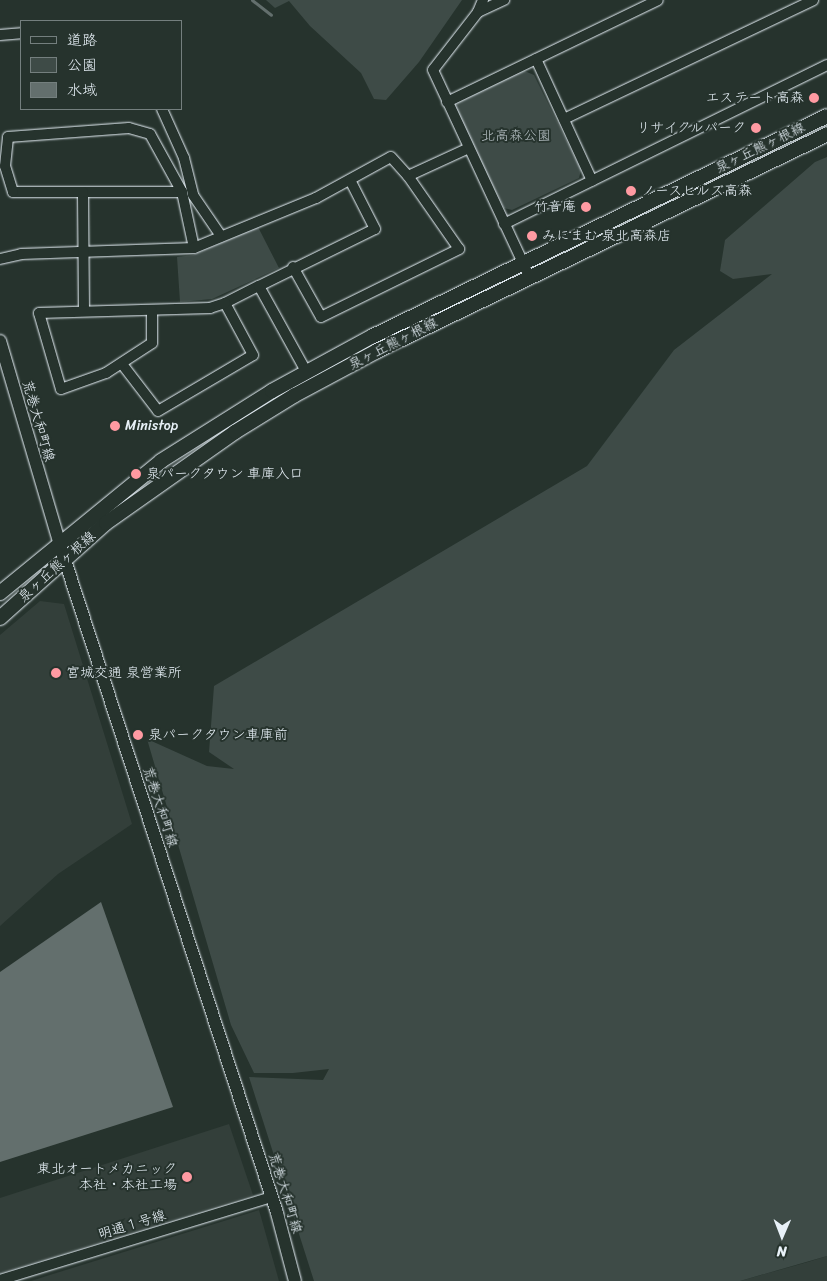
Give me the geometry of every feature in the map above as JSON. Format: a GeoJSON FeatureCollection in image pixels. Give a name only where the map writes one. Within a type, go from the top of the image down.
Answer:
{"type":"FeatureCollection","features":[{"type":"Feature","properties":{"kind":"main road","name":"泉ヶ丘熊ヶ根線"},"geometry":{"type":"LineString","coordinates":[[0,594],[59,542],[161,461],[226,418],[306,373],[523,263],[827,116]]}},
{"type":"Feature","properties":{"kind":"main road","name":"泉ヶ丘熊ヶ根線"},"geometry":{"type":"LineString","coordinates":[[0,618],[106,523],[235,432],[295,395],[377,351],[827,134]]}},
{"type":"Feature","properties":{"kind":"street"},"geometry":{"type":"LineString","coordinates":[[483,0],[478,12],[433,70],[530,278]]}},
{"type":"Feature","properties":{"kind":"street"},"geometry":{"type":"LineString","coordinates":[[478,12],[504,0]]}},
{"type":"Feature","properties":{"kind":"street"},"geometry":{"type":"LineString","coordinates":[[448,102],[658,0]]}},
{"type":"Feature","properties":{"kind":"street"},"geometry":{"type":"LineString","coordinates":[[564,119],[813,0]]}},
{"type":"Feature","properties":{"kind":"street"},"geometry":{"type":"LineString","coordinates":[[0,34],[20,33]]}},
{"type":"Feature","properties":{"kind":"street"},"geometry":{"type":"LineString","coordinates":[[536,59],[592,181]]}},
{"type":"Feature","properties":{"kind":"street"},"geometry":{"type":"LineString","coordinates":[[504,224],[827,66]]}},
{"type":"Feature","properties":{"kind":"street"},"geometry":{"type":"LineString","coordinates":[[162,110],[184,158],[193,195],[221,236]]}},
{"type":"Feature","properties":{"kind":"street"},"geometry":{"type":"LineString","coordinates":[[182,192],[13,192],[5,166],[8,137],[129,128],[150,134],[182,192],[194,248]]}},
{"type":"Feature","properties":{"kind":"street"},"geometry":{"type":"LineString","coordinates":[[408,176],[469,148]]}},
{"type":"Feature","properties":{"kind":"street"},"geometry":{"type":"LineString","coordinates":[[0,259],[21,254],[194,248],[350,180],[391,157],[408,176],[459,249],[321,317],[293,268]]}},
{"type":"Feature","properties":{"kind":"street"},"geometry":{"type":"LineString","coordinates":[[152,310],[152,343],[122,364],[61,389],[39,313],[84,310],[210,308],[225,303],[375,229],[350,180]]}},
{"type":"Feature","properties":{"kind":"street"},"geometry":{"type":"LineString","coordinates":[[83,192],[84,310]]}},
{"type":"Feature","properties":{"kind":"street"},"geometry":{"type":"LineString","coordinates":[[259,286],[306,373]]}},
{"type":"Feature","properties":{"kind":"street"},"geometry":{"type":"LineString","coordinates":[[122,364],[158,412],[253,355],[225,303]]}},
{"type":"Feature","properties":{"kind":"street","name":"荒巻大和町線"},"geometry":{"type":"LineString","coordinates":[[0,341],[64,559],[272,1197],[295,1281]]}},
{"type":"Feature","properties":{"kind":"street","name":"明通１号線"},"geometry":{"type":"LineString","coordinates":[[0,1280],[272,1197]]}},
{"type":"Feature","properties":{"kind":"shaded area","name":"宮城交通 泉営業所"},"geometry":{"type":"Polygon","coordinates":[[[40,601],[64,604],[132,824],[58,874],[0,926],[0,635],[40,601]]]}},
{"type":"Feature","properties":{"kind":"shaded area"},"geometry":{"type":"Polygon","coordinates":[[[229,1124],[253,1195],[0,1273],[0,1198],[229,1124]]]}},
{"type":"Feature","properties":{"kind":"shaded area"},"geometry":{"type":"Polygon","coordinates":[[[259,1210],[279,1281],[31,1281],[53,1274],[259,1210]]]}},
{"type":"Feature","properties":{"kind":"shaded area"},"geometry":{"type":"Polygon","coordinates":[[[827,1256],[827,1281],[740,1281],[808,1262],[827,1256]]]}},
{"type":"Feature","properties":{"kind":"green space"},"geometry":{"type":"Polygon","coordinates":[[[266,0],[462,0],[419,62],[386,100],[374,99],[361,73],[310,26],[289,1],[275,8],[266,0]]]}},
{"type":"Feature","properties":{"kind":"green space","name":"北高森公園"},"geometry":{"type":"Polygon","coordinates":[[[522,70],[534,75],[581,170],[579,178],[512,210],[504,208],[455,110],[458,101],[522,70]]]}},
{"type":"Feature","properties":{"kind":"green space"},"geometry":{"type":"Polygon","coordinates":[[[827,157],[827,1256],[740,1281],[314,1281],[249,1077],[323,1080],[329,1069],[293,1073],[254,1073],[231,1025],[147,739],[207,766],[234,769],[209,752],[214,686],[587,466],[674,350],[772,274],[733,279],[720,271],[725,240],[815,162],[827,157]]]}},
{"type":"Feature","properties":{"kind":"green space"},"geometry":{"type":"Polygon","coordinates":[[[258,227],[279,268],[212,299],[180,302],[177,257],[193,255],[258,227]]]}},
{"type":"Feature","properties":{"kind":"water"},"geometry":{"type":"Polygon","coordinates":[[[101,902],[173,1107],[0,1162],[0,972],[101,902]]]}},
{"type":"Feature","properties":{"kind":"waterway"},"geometry":{"type":"LineString","coordinates":[[252,0],[271,15]]}},
{"type":"Feature","properties":{"kind":"place","name":"エステート高森"},"geometry":{"type":"Point","coordinates":[814,98]}},
{"type":"Feature","properties":{"kind":"place","name":"リサイクルパーク"},"geometry":{"type":"Point","coordinates":[756,128]}},
{"type":"Feature","properties":{"kind":"place","name":"ノースヒルズ高森"},"geometry":{"type":"Point","coordinates":[631,191]}},
{"type":"Feature","properties":{"kind":"place","name":"竹音庵"},"geometry":{"type":"Point","coordinates":[586,207]}},
{"type":"Feature","properties":{"kind":"place","name":"みにまむ 泉北高森店"},"geometry":{"type":"Point","coordinates":[532,236]}},
{"type":"Feature","properties":{"kind":"place","name":"Ministop"},"geometry":{"type":"Point","coordinates":[115,426]}},
{"type":"Feature","properties":{"kind":"place","name":"泉パークタウン 車庫入口"},"geometry":{"type":"Point","coordinates":[136,474]}},
{"type":"Feature","properties":{"kind":"place","name":"宮城交通 泉営業所"},"geometry":{"type":"Point","coordinates":[56,673]}},
{"type":"Feature","properties":{"kind":"place","name":"泉パークタウン車庫前"},"geometry":{"type":"Point","coordinates":[138,735]}},
{"type":"Feature","properties":{"kind":"place","name":"東北オートメカニック 本社・本社工場"},"geometry":{"type":"Point","coordinates":[187,1177]}}]}
